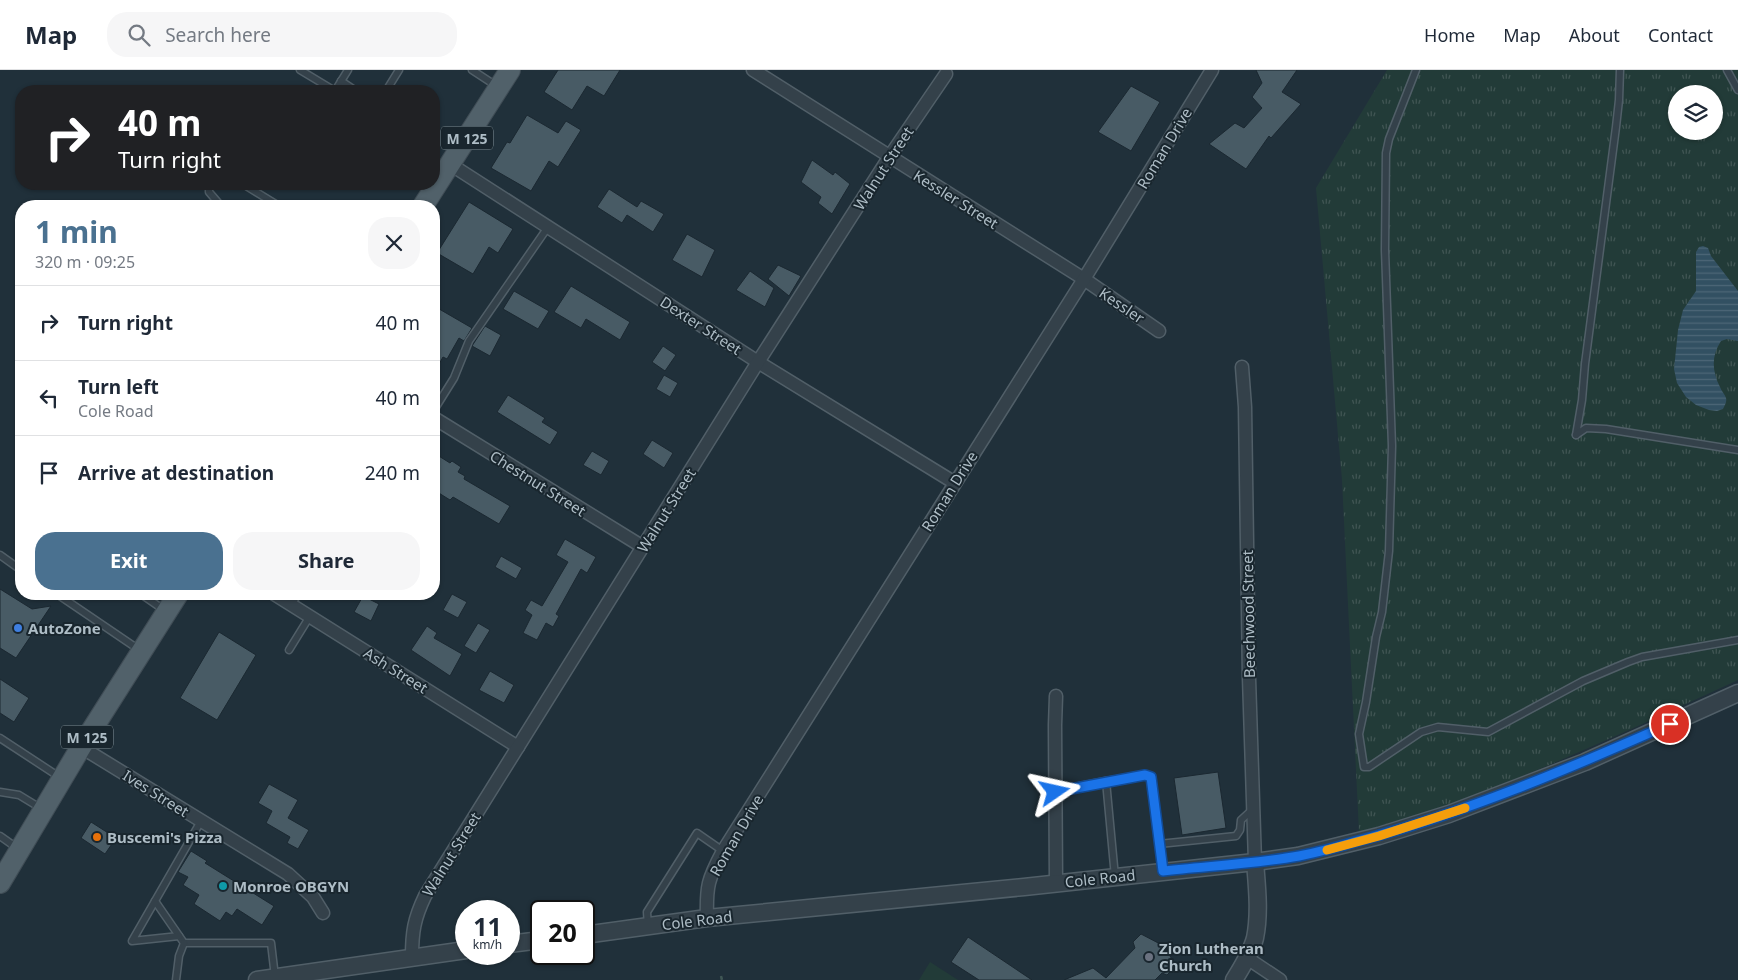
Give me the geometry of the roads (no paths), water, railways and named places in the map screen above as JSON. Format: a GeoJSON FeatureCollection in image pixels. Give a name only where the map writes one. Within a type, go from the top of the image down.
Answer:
{"type":"FeatureCollection","features":[{"type":"Feature","properties":{"kind":"main road","name":"M 125"},"geometry":{"type":"LineString","coordinates":[[440,180],[510,70]]}},
{"type":"Feature","properties":{"kind":"main road","name":"M 125"},"geometry":{"type":"LineString","coordinates":[[2,875],[174,600]]}},
{"type":"Feature","properties":{"kind":"street","name":"Kessler Street"},"geometry":{"type":"LineString","coordinates":[[753,70],[1084,279]]}},
{"type":"Feature","properties":{"kind":"street","name":"Roman Drive"},"geometry":{"type":"LineString","coordinates":[[707,918],[706,891],[711,872],[723,851],[1084,279],[1212,70]]}},
{"type":"Feature","properties":{"kind":"street","name":"Walnut Street"},"geometry":{"type":"LineString","coordinates":[[412,957],[412,935],[416,915],[425,896],[758,362],[890,156],[946,74]]}},
{"type":"Feature","properties":{"kind":"street","name":"Dexter Street"},"geometry":{"type":"LineString","coordinates":[[450,164],[758,362],[954,483]]}},
{"type":"Feature","properties":{"kind":"street","name":"Kessler"},"geometry":{"type":"LineString","coordinates":[[1084,279],[1160,331]]}},
{"type":"Feature","properties":{"kind":"street","name":"Beechwood Street"},"geometry":{"type":"LineString","coordinates":[[1242,366],[1245,407],[1249,678],[1255,862]]}},
{"type":"Feature","properties":{"kind":"street","name":"Chestnut Street"},"geometry":{"type":"LineString","coordinates":[[440,422],[643,547]]}},
{"type":"Feature","properties":{"kind":"street","name":"Ash Street"},"geometry":{"type":"LineString","coordinates":[[296,600],[310,616],[518,747]]}},
{"type":"Feature","properties":{"kind":"street","name":"Cole Road"},"geometry":{"type":"LineString","coordinates":[[595,933],[707,918],[1255,862],[1328,850],[1449,814],[1585,762],[1738,693]]}},
{"type":"Feature","properties":{"kind":"street"},"geometry":{"type":"LineString","coordinates":[[1056,696],[1056,883]]}},
{"type":"Feature","properties":{"kind":"street","name":"Ives Street"},"geometry":{"type":"LineString","coordinates":[[81,747],[288,874],[312,897],[323,913]]}},
{"type":"Feature","properties":{"kind":"street"},"geometry":{"type":"LineString","coordinates":[[1234,980],[1247,958],[1255,938],[1258,914],[1255,862]]}},
{"type":"Feature","properties":{"kind":"street"},"geometry":{"type":"LineString","coordinates":[[257,980],[455,951]]}},
{"type":"Feature","properties":{"kind":"street"},"geometry":{"type":"LineString","coordinates":[[1247,958],[1280,980]]}},
{"type":"Feature","properties":{"kind":"lane"},"geometry":{"type":"LineString","coordinates":[[300,70],[325,85]]}},
{"type":"Feature","properties":{"kind":"lane"},"geometry":{"type":"LineString","coordinates":[[339,85],[348,70]]}},
{"type":"Feature","properties":{"kind":"lane"},"geometry":{"type":"LineString","coordinates":[[390,85],[399,70]]}},
{"type":"Feature","properties":{"kind":"lane"},"geometry":{"type":"LineString","coordinates":[[472,70],[499,87]]}},
{"type":"Feature","properties":{"kind":"lane"},"geometry":{"type":"LineString","coordinates":[[1416,70],[1389,139],[1386,153],[1386,250],[1392,446],[1389,551],[1382,612],[1359,734],[1364,767],[1370,767],[1377,763],[1421,732],[1438,727],[1488,732],[1583,681],[1628,662],[1642,657],[1738,640]]}},
{"type":"Feature","properties":{"kind":"lane"},"geometry":{"type":"LineString","coordinates":[[1620,70],[1620,100],[1585,364],[1582,400],[1576,434],[1586,428],[1606,429],[1738,450]]}},
{"type":"Feature","properties":{"kind":"lane"},"geometry":{"type":"LineString","coordinates":[[1727,70],[1738,90]]}},
{"type":"Feature","properties":{"kind":"lane"},"geometry":{"type":"LineString","coordinates":[[341,81],[347,85]]}},
{"type":"Feature","properties":{"kind":"lane"},"geometry":{"type":"LineString","coordinates":[[209,190],[216,200]]}},
{"type":"Feature","properties":{"kind":"lane"},"geometry":{"type":"LineString","coordinates":[[253,190],[269,200]]}},
{"type":"Feature","properties":{"kind":"lane"},"geometry":{"type":"LineString","coordinates":[[440,400],[454,378],[469,341],[548,227]]}},
{"type":"Feature","properties":{"kind":"lane"},"geometry":{"type":"LineString","coordinates":[[0,555],[15,566]]}},
{"type":"Feature","properties":{"kind":"lane"},"geometry":{"type":"LineString","coordinates":[[66,600],[142,652]]}},
{"type":"Feature","properties":{"kind":"lane"},"geometry":{"type":"LineString","coordinates":[[150,600],[167,612]]}},
{"type":"Feature","properties":{"kind":"lane"},"geometry":{"type":"LineString","coordinates":[[289,650],[310,616]]}},
{"type":"Feature","properties":{"kind":"lane"},"geometry":{"type":"LineString","coordinates":[[0,738],[62,778]]}},
{"type":"Feature","properties":{"kind":"lane"},"geometry":{"type":"LineString","coordinates":[[1055,792],[1106,781],[1145,775],[1151,777],[1163,871]]}},
{"type":"Feature","properties":{"kind":"lane"},"geometry":{"type":"LineString","coordinates":[[1106,781],[1115,877]]}},
{"type":"Feature","properties":{"kind":"lane"},"geometry":{"type":"LineString","coordinates":[[0,792],[18,795],[43,810]]}},
{"type":"Feature","properties":{"kind":"lane"},"geometry":{"type":"LineString","coordinates":[[1159,844],[1236,836],[1240,830],[1241,820],[1253,809]]}},
{"type":"Feature","properties":{"kind":"lane"},"geometry":{"type":"LineString","coordinates":[[179,936],[132,941],[200,821]]}},
{"type":"Feature","properties":{"kind":"lane"},"geometry":{"type":"LineString","coordinates":[[648,926],[647,912],[697,833],[723,851]]}},
{"type":"Feature","properties":{"kind":"lane"},"geometry":{"type":"LineString","coordinates":[[0,836],[19,849]]}},
{"type":"Feature","properties":{"kind":"lane"},"geometry":{"type":"LineString","coordinates":[[154,901],[184,943]]}},
{"type":"Feature","properties":{"kind":"lane"},"geometry":{"type":"LineString","coordinates":[[184,943],[270,943],[275,977]]}},
{"type":"Feature","properties":{"kind":"lane"},"geometry":{"type":"LineString","coordinates":[[176,980],[179,956],[184,943]]}},
{"type":"Feature","properties":{"kind":"water"},"geometry":{"type":"Polygon","coordinates":[[[1699,247],[1708,248],[1711,256],[1738,291],[1738,341],[1727,339],[1721,341],[1715,352],[1715,375],[1726,399],[1723,409],[1717,411],[1696,405],[1686,397],[1677,383],[1674,369],[1678,330],[1683,310],[1696,291],[1696,252],[1699,247]]]}},
{"type":"Feature","properties":{"kind":"place","name":"AutoZone"},"geometry":{"type":"Point","coordinates":[18,628]}},
{"type":"Feature","properties":{"kind":"place","name":"Buscemi's Pizza"},"geometry":{"type":"Point","coordinates":[97,837]}},
{"type":"Feature","properties":{"kind":"place","name":"Monroe OBGYN"},"geometry":{"type":"Point","coordinates":[223,886]}},
{"type":"Feature","properties":{"kind":"place","name":"Zion Lutheran Church"},"geometry":{"type":"Point","coordinates":[1149,957]}}]}
